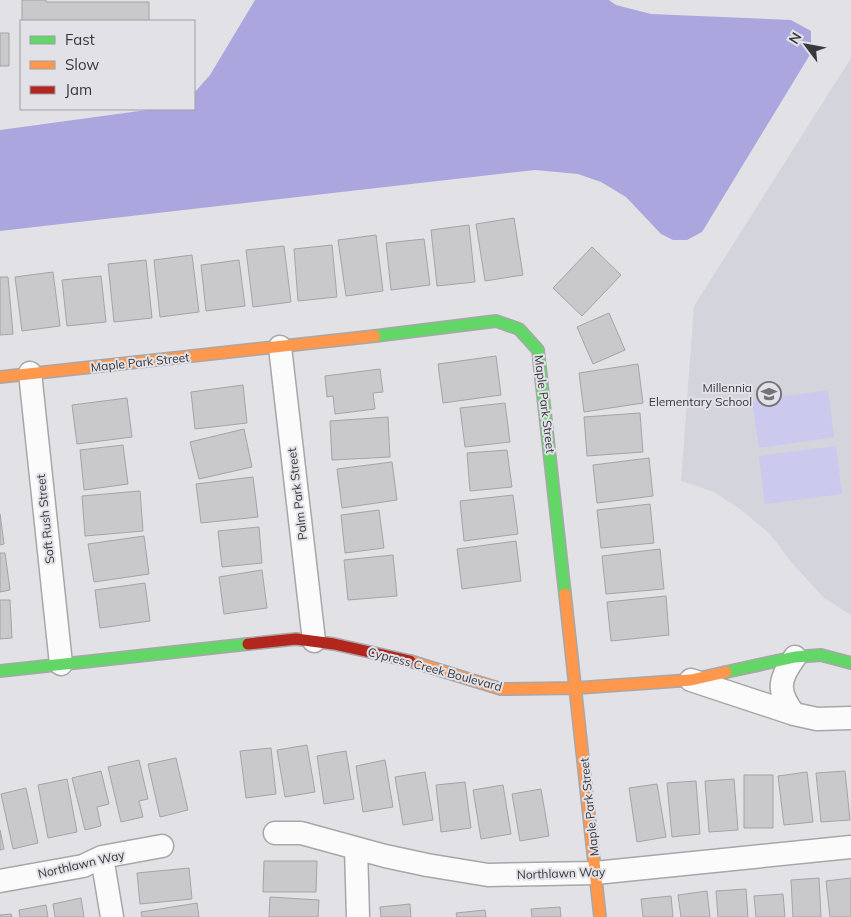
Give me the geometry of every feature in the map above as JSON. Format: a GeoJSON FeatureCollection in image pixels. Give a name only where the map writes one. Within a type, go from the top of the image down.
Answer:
{"type":"FeatureCollection","features":[{"type":"Feature","properties":{"kind":"street","name":"Maple Park Street"},"geometry":{"type":"LineString","coordinates":[[0,377],[280,347],[496,321],[518,329],[538,350],[542,375],[600,917]]}},
{"type":"Feature","properties":{"kind":"street","name":"Palm Park Street"},"geometry":{"type":"LineString","coordinates":[[280,347],[314,642]]}},
{"type":"Feature","properties":{"kind":"street","name":"Soft Rush Street"},"geometry":{"type":"LineString","coordinates":[[30,374],[61,664]]}},
{"type":"Feature","properties":{"kind":"street","name":"Cypress Creek Boulevard"},"geometry":{"type":"LineString","coordinates":[[0,671],[296,639],[334,644],[399,658],[501,689],[577,688],[691,680],[795,657],[821,655],[851,663]]}},
{"type":"Feature","properties":{"kind":"street"},"geometry":{"type":"LineString","coordinates":[[794,714],[784,701],[782,686],[786,670],[795,657]]}},
{"type":"Feature","properties":{"kind":"street","name":"Cypress Creek Boulevard"},"geometry":{"type":"LineString","coordinates":[[691,680],[794,714],[817,719],[851,718]]}},
{"type":"Feature","properties":{"kind":"street","name":"Northlawn Way"},"geometry":{"type":"LineString","coordinates":[[276,833],[301,833],[427,865],[488,875],[595,873],[851,847]]}},
{"type":"Feature","properties":{"kind":"street","name":"Northlawn Way"},"geometry":{"type":"LineString","coordinates":[[0,881],[83,866],[102,857],[162,846]]}},
{"type":"Feature","properties":{"kind":"street"},"geometry":{"type":"LineString","coordinates":[[356,848],[358,917]]}},
{"type":"Feature","properties":{"kind":"street"},"geometry":{"type":"LineString","coordinates":[[102,857],[112,917]]}},
{"type":"Feature","properties":{"kind":"shaded area"},"geometry":{"type":"Polygon","coordinates":[[[255,0],[609,0],[616,5],[651,14],[791,20],[811,31],[811,53],[702,232],[687,240],[673,240],[661,234],[626,197],[601,182],[578,174],[535,170],[0,231],[0,130],[147,110],[195,110],[195,92],[210,75],[255,0]]]}},
{"type":"Feature","properties":{"kind":"shaded area","name":"Millennia Elementary School"},"geometry":{"type":"Polygon","coordinates":[[[851,58],[851,615],[824,598],[791,562],[770,534],[740,509],[714,492],[681,481],[694,306],[851,58]]]}},
{"type":"Feature","properties":{"kind":"shaded area"},"geometry":{"type":"Polygon","coordinates":[[[828,390],[834,437],[759,448],[752,401],[828,390]]]}},
{"type":"Feature","properties":{"kind":"shaded area"},"geometry":{"type":"Polygon","coordinates":[[[836,446],[842,494],[765,504],[759,456],[836,446]]]}},
{"type":"Feature","properties":{"kind":"building"},"geometry":{"type":"Polygon","coordinates":[[[22,0],[46,0],[46,2],[149,2],[149,20],[22,20],[22,0]]]}},
{"type":"Feature","properties":{"kind":"building"},"geometry":{"type":"Polygon","coordinates":[[[0,33],[9,33],[9,66],[0,66],[0,33]]]}},
{"type":"Feature","properties":{"kind":"building"},"geometry":{"type":"Polygon","coordinates":[[[514,218],[523,275],[485,281],[476,224],[514,218]]]}},
{"type":"Feature","properties":{"kind":"building"},"geometry":{"type":"Polygon","coordinates":[[[469,225],[475,282],[437,286],[431,230],[469,225]]]}},
{"type":"Feature","properties":{"kind":"building"},"geometry":{"type":"Polygon","coordinates":[[[376,235],[383,291],[346,296],[338,240],[376,235]]]}},
{"type":"Feature","properties":{"kind":"building"},"geometry":{"type":"Polygon","coordinates":[[[424,239],[430,285],[391,290],[386,243],[424,239]]]}},
{"type":"Feature","properties":{"kind":"building"},"geometry":{"type":"Polygon","coordinates":[[[332,245],[337,297],[298,301],[294,249],[332,245]]]}},
{"type":"Feature","properties":{"kind":"building"},"geometry":{"type":"Polygon","coordinates":[[[284,246],[291,302],[253,307],[246,250],[284,246]]]}},
{"type":"Feature","properties":{"kind":"building"},"geometry":{"type":"Polygon","coordinates":[[[592,247],[621,275],[582,316],[553,288],[592,247]]]}},
{"type":"Feature","properties":{"kind":"building"},"geometry":{"type":"Polygon","coordinates":[[[192,255],[199,312],[160,317],[154,260],[192,255]]]}},
{"type":"Feature","properties":{"kind":"building"},"geometry":{"type":"Polygon","coordinates":[[[146,260],[152,318],[114,322],[108,264],[146,260]]]}},
{"type":"Feature","properties":{"kind":"building"},"geometry":{"type":"Polygon","coordinates":[[[239,260],[245,306],[206,311],[201,265],[239,260]]]}},
{"type":"Feature","properties":{"kind":"building"},"geometry":{"type":"Polygon","coordinates":[[[53,272],[60,326],[22,331],[15,277],[53,272]]]}},
{"type":"Feature","properties":{"kind":"building"},"geometry":{"type":"Polygon","coordinates":[[[101,276],[106,322],[67,326],[62,280],[101,276]]]}},
{"type":"Feature","properties":{"kind":"building"},"geometry":{"type":"Polygon","coordinates":[[[0,277],[8,277],[13,334],[0,335],[0,277]]]}},
{"type":"Feature","properties":{"kind":"building"},"geometry":{"type":"Polygon","coordinates":[[[609,313],[625,350],[593,364],[577,327],[609,313]]]}},
{"type":"Feature","properties":{"kind":"building"},"geometry":{"type":"Polygon","coordinates":[[[496,356],[501,395],[443,403],[438,364],[496,356]]]}},
{"type":"Feature","properties":{"kind":"building"},"geometry":{"type":"Polygon","coordinates":[[[638,364],[643,403],[584,412],[579,373],[638,364]]]}},
{"type":"Feature","properties":{"kind":"building"},"geometry":{"type":"Polygon","coordinates":[[[380,369],[383,392],[373,393],[375,409],[335,414],[333,396],[327,397],[325,376],[380,369]]]}},
{"type":"Feature","properties":{"kind":"building"},"geometry":{"type":"Polygon","coordinates":[[[243,385],[247,423],[195,429],[191,392],[243,385]]]}},
{"type":"Feature","properties":{"kind":"building"},"geometry":{"type":"Polygon","coordinates":[[[127,398],[132,437],[77,444],[72,405],[127,398]]]}},
{"type":"Feature","properties":{"kind":"building"},"geometry":{"type":"Polygon","coordinates":[[[505,403],[510,442],[465,447],[460,408],[505,403]]]}},
{"type":"Feature","properties":{"kind":"building"},"geometry":{"type":"Polygon","coordinates":[[[640,413],[643,452],[587,456],[584,417],[640,413]]]}},
{"type":"Feature","properties":{"kind":"building"},"geometry":{"type":"Polygon","coordinates":[[[388,417],[390,457],[332,460],[330,421],[388,417]]]}},
{"type":"Feature","properties":{"kind":"building"},"geometry":{"type":"Polygon","coordinates":[[[244,429],[252,467],[199,479],[190,442],[244,429]]]}},
{"type":"Feature","properties":{"kind":"building"},"geometry":{"type":"Polygon","coordinates":[[[123,445],[128,484],[84,490],[80,450],[123,445]]]}},
{"type":"Feature","properties":{"kind":"building"},"geometry":{"type":"Polygon","coordinates":[[[507,450],[512,487],[470,491],[467,453],[507,450]]]}},
{"type":"Feature","properties":{"kind":"building"},"geometry":{"type":"Polygon","coordinates":[[[649,458],[653,496],[597,503],[593,465],[649,458]]]}},
{"type":"Feature","properties":{"kind":"building"},"geometry":{"type":"Polygon","coordinates":[[[392,462],[397,500],[342,508],[337,469],[392,462]]]}},
{"type":"Feature","properties":{"kind":"building"},"geometry":{"type":"Polygon","coordinates":[[[253,477],[258,517],[201,523],[196,484],[253,477]]]}},
{"type":"Feature","properties":{"kind":"building"},"geometry":{"type":"Polygon","coordinates":[[[140,491],[143,531],[85,536],[82,496],[140,491]]]}},
{"type":"Feature","properties":{"kind":"building"},"geometry":{"type":"Polygon","coordinates":[[[513,495],[518,534],[464,541],[460,501],[513,495]]]}},
{"type":"Feature","properties":{"kind":"building"},"geometry":{"type":"Polygon","coordinates":[[[650,504],[654,543],[601,548],[597,510],[650,504]]]}},
{"type":"Feature","properties":{"kind":"building"},"geometry":{"type":"Polygon","coordinates":[[[379,510],[384,548],[345,553],[341,515],[379,510]]]}},
{"type":"Feature","properties":{"kind":"building"},"geometry":{"type":"Polygon","coordinates":[[[0,514],[4,544],[0,545],[0,514]]]}},
{"type":"Feature","properties":{"kind":"building"},"geometry":{"type":"Polygon","coordinates":[[[259,527],[262,563],[222,567],[218,531],[259,527]]]}},
{"type":"Feature","properties":{"kind":"building"},"geometry":{"type":"Polygon","coordinates":[[[144,536],[149,574],[94,582],[88,544],[144,536]]]}},
{"type":"Feature","properties":{"kind":"building"},"geometry":{"type":"Polygon","coordinates":[[[516,541],[521,581],[462,589],[457,549],[516,541]]]}},
{"type":"Feature","properties":{"kind":"building"},"geometry":{"type":"Polygon","coordinates":[[[660,549],[664,589],[606,594],[602,556],[660,549]]]}},
{"type":"Feature","properties":{"kind":"building"},"geometry":{"type":"Polygon","coordinates":[[[0,553],[5,553],[10,590],[0,592],[0,553]]]}},
{"type":"Feature","properties":{"kind":"building"},"geometry":{"type":"Polygon","coordinates":[[[393,555],[397,596],[348,600],[344,560],[393,555]]]}},
{"type":"Feature","properties":{"kind":"building"},"geometry":{"type":"Polygon","coordinates":[[[262,570],[267,608],[224,614],[219,577],[262,570]]]}},
{"type":"Feature","properties":{"kind":"building"},"geometry":{"type":"Polygon","coordinates":[[[145,583],[150,621],[100,628],[95,590],[145,583]]]}},
{"type":"Feature","properties":{"kind":"building"},"geometry":{"type":"Polygon","coordinates":[[[666,596],[669,635],[611,641],[607,602],[666,596]]]}},
{"type":"Feature","properties":{"kind":"building"},"geometry":{"type":"Polygon","coordinates":[[[0,600],[10,600],[12,638],[0,639],[0,600]]]}},
{"type":"Feature","properties":{"kind":"building"},"geometry":{"type":"Polygon","coordinates":[[[307,745],[315,792],[285,797],[277,750],[307,745]]]}},
{"type":"Feature","properties":{"kind":"building"},"geometry":{"type":"Polygon","coordinates":[[[271,748],[276,794],[246,798],[240,751],[271,748]]]}},
{"type":"Feature","properties":{"kind":"building"},"geometry":{"type":"Polygon","coordinates":[[[346,751],[354,799],[324,804],[317,756],[346,751]]]}},
{"type":"Feature","properties":{"kind":"building"},"geometry":{"type":"Polygon","coordinates":[[[176,758],[188,810],[160,817],[148,764],[176,758]]]}},
{"type":"Feature","properties":{"kind":"building"},"geometry":{"type":"Polygon","coordinates":[[[139,760],[148,799],[139,801],[143,817],[121,822],[108,767],[139,760]]]}},
{"type":"Feature","properties":{"kind":"building"},"geometry":{"type":"Polygon","coordinates":[[[385,760],[393,807],[363,812],[356,766],[385,760]]]}},
{"type":"Feature","properties":{"kind":"building"},"geometry":{"type":"Polygon","coordinates":[[[101,771],[109,804],[97,807],[101,826],[85,830],[72,778],[101,771]]]}},
{"type":"Feature","properties":{"kind":"building"},"geometry":{"type":"Polygon","coordinates":[[[845,771],[850,820],[821,822],[816,773],[845,771]]]}},
{"type":"Feature","properties":{"kind":"building"},"geometry":{"type":"Polygon","coordinates":[[[425,772],[433,820],[403,825],[395,777],[425,772]]]}},
{"type":"Feature","properties":{"kind":"building"},"geometry":{"type":"Polygon","coordinates":[[[807,772],[813,822],[784,825],[778,776],[807,772]]]}},
{"type":"Feature","properties":{"kind":"building"},"geometry":{"type":"Polygon","coordinates":[[[744,775],[773,775],[773,828],[744,828],[744,775]]]}},
{"type":"Feature","properties":{"kind":"building"},"geometry":{"type":"Polygon","coordinates":[[[67,779],[77,832],[48,838],[38,785],[67,779]]]}},
{"type":"Feature","properties":{"kind":"building"},"geometry":{"type":"Polygon","coordinates":[[[734,779],[738,830],[709,832],[705,781],[734,779]]]}},
{"type":"Feature","properties":{"kind":"building"},"geometry":{"type":"Polygon","coordinates":[[[696,781],[700,834],[672,837],[667,783],[696,781]]]}},
{"type":"Feature","properties":{"kind":"building"},"geometry":{"type":"Polygon","coordinates":[[[465,782],[471,828],[441,832],[436,785],[465,782]]]}},
{"type":"Feature","properties":{"kind":"building"},"geometry":{"type":"Polygon","coordinates":[[[657,784],[666,837],[637,842],[629,788],[657,784]]]}},
{"type":"Feature","properties":{"kind":"building"},"geometry":{"type":"Polygon","coordinates":[[[503,785],[511,834],[481,839],[473,790],[503,785]]]}},
{"type":"Feature","properties":{"kind":"building"},"geometry":{"type":"Polygon","coordinates":[[[26,788],[38,843],[13,849],[1,794],[26,788]]]}},
{"type":"Feature","properties":{"kind":"building"},"geometry":{"type":"Polygon","coordinates":[[[541,789],[549,836],[520,841],[512,794],[541,789]]]}},
{"type":"Feature","properties":{"kind":"building"},"geometry":{"type":"Polygon","coordinates":[[[0,830],[4,849],[0,850],[0,830]]]}},
{"type":"Feature","properties":{"kind":"building"},"geometry":{"type":"Polygon","coordinates":[[[264,861],[317,861],[316,892],[263,892],[264,861]]]}},
{"type":"Feature","properties":{"kind":"building"},"geometry":{"type":"Polygon","coordinates":[[[189,868],[192,899],[140,904],[137,873],[189,868]]]}},
{"type":"Feature","properties":{"kind":"building"},"geometry":{"type":"Polygon","coordinates":[[[819,878],[821,917],[793,917],[791,880],[819,878]]]}},
{"type":"Feature","properties":{"kind":"building"},"geometry":{"type":"Polygon","coordinates":[[[851,878],[851,917],[830,917],[826,881],[851,878]]]}},
{"type":"Feature","properties":{"kind":"building"},"geometry":{"type":"Polygon","coordinates":[[[746,889],[748,917],[718,917],[716,891],[746,889]]]}},
{"type":"Feature","properties":{"kind":"building"},"geometry":{"type":"Polygon","coordinates":[[[707,891],[710,917],[681,917],[678,895],[707,891]]]}},
{"type":"Feature","properties":{"kind":"building"},"geometry":{"type":"Polygon","coordinates":[[[783,894],[785,917],[756,917],[754,896],[783,894]]]}},
{"type":"Feature","properties":{"kind":"building"},"geometry":{"type":"Polygon","coordinates":[[[671,896],[673,917],[643,917],[641,899],[671,896]]]}},
{"type":"Feature","properties":{"kind":"building"},"geometry":{"type":"Polygon","coordinates":[[[270,897],[319,900],[318,917],[269,917],[270,897]]]}},
{"type":"Feature","properties":{"kind":"building"},"geometry":{"type":"Polygon","coordinates":[[[81,898],[84,917],[55,917],[53,904],[81,898]]]}},
{"type":"Feature","properties":{"kind":"building"},"geometry":{"type":"Polygon","coordinates":[[[197,903],[199,917],[142,917],[141,912],[197,903]]]}},
{"type":"Feature","properties":{"kind":"building"},"geometry":{"type":"Polygon","coordinates":[[[410,904],[411,917],[381,917],[380,907],[410,904]]]}},
{"type":"Feature","properties":{"kind":"building"},"geometry":{"type":"Polygon","coordinates":[[[46,905],[48,917],[20,917],[19,910],[46,905]]]}},
{"type":"Feature","properties":{"kind":"building"},"geometry":{"type":"Polygon","coordinates":[[[560,907],[561,917],[532,917],[531,909],[560,907]]]}},
{"type":"Feature","properties":{"kind":"building"},"geometry":{"type":"Polygon","coordinates":[[[485,910],[486,917],[457,917],[456,913],[485,910]]]}},
{"type":"Feature","properties":{"kind":"building"},"geometry":{"type":"Polygon","coordinates":[[[11,914],[12,917],[0,917],[0,915],[11,914]]]}},
{"type":"Feature","properties":{"kind":"traffic: fast"},"geometry":{"type":"LineString","coordinates":[[375,336],[496,321],[519,329],[538,350],[565,594]]}},
{"type":"Feature","properties":{"kind":"traffic: fast"},"geometry":{"type":"LineString","coordinates":[[0,671],[248,644]]}},
{"type":"Feature","properties":{"kind":"traffic: fast"},"geometry":{"type":"LineString","coordinates":[[726,672],[795,657],[821,655],[851,663]]}},
{"type":"Feature","properties":{"kind":"traffic: slow"},"geometry":{"type":"LineString","coordinates":[[0,377],[375,336]]}},
{"type":"Feature","properties":{"kind":"traffic: slow"},"geometry":{"type":"LineString","coordinates":[[565,594],[600,917]]}},
{"type":"Feature","properties":{"kind":"traffic: slow"},"geometry":{"type":"LineString","coordinates":[[410,661],[501,689],[577,688],[691,680],[726,672]]}},
{"type":"Feature","properties":{"kind":"traffic: jam"},"geometry":{"type":"LineString","coordinates":[[248,644],[296,639],[334,644],[410,661]]}},
{"type":"Feature","properties":{"kind":"place","name":"Millennia Elementary School"},"geometry":{"type":"Point","coordinates":[769,394]}}]}
